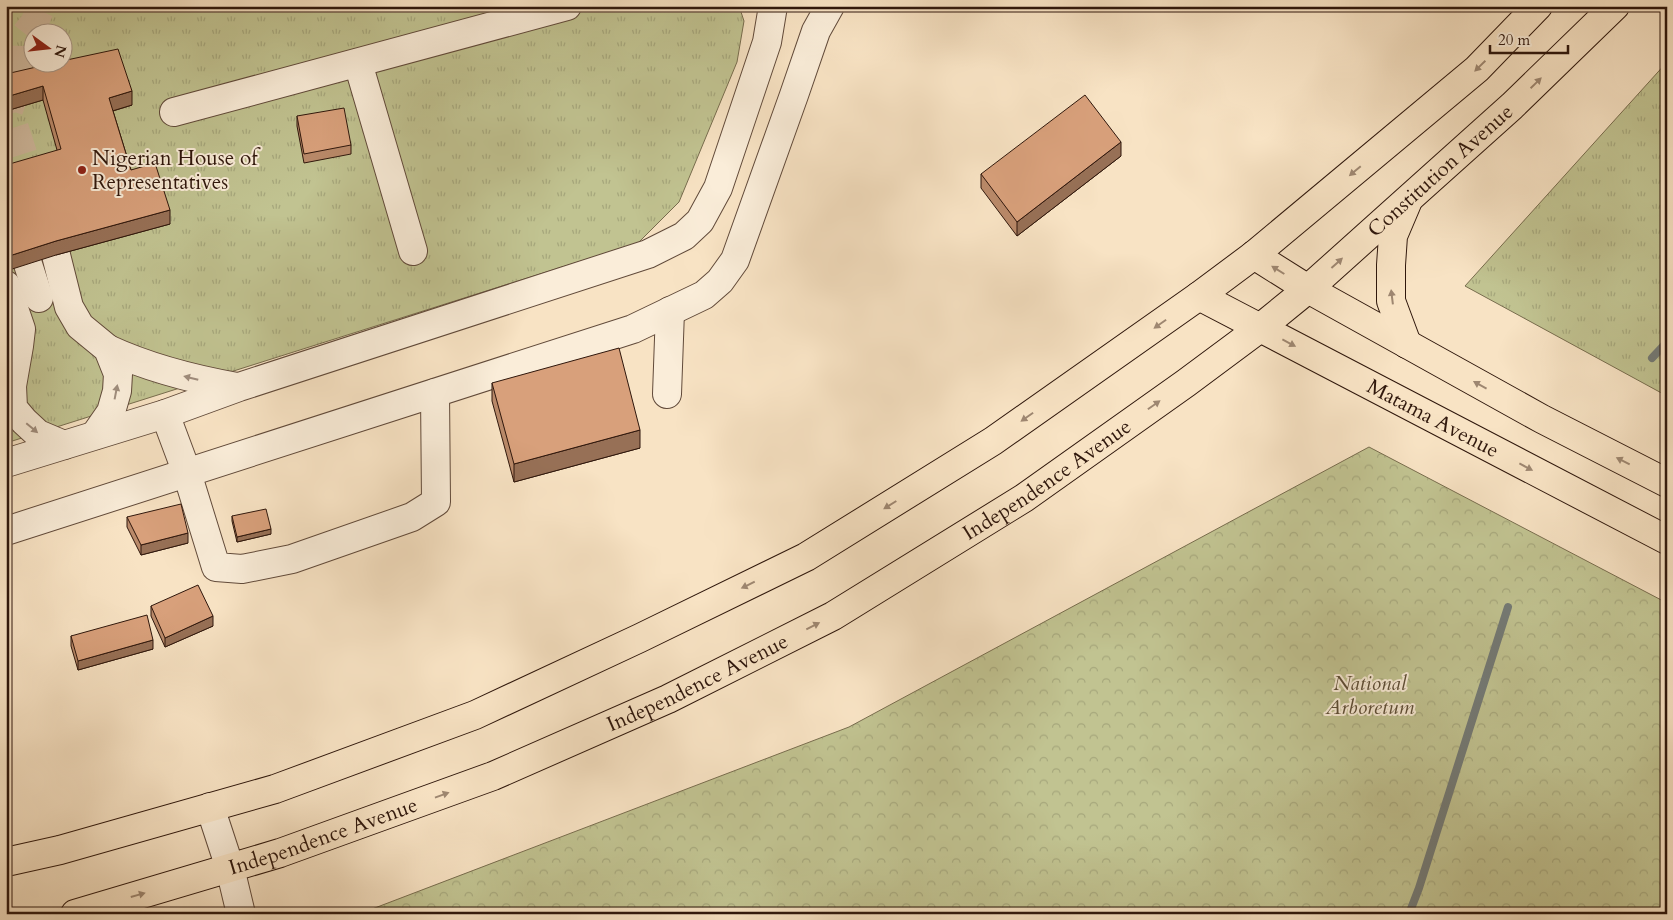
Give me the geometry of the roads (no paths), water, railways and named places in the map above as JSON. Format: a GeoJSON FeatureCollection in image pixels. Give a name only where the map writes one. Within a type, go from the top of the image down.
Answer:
{"type":"FeatureCollection","features":[{"type":"Feature","properties":{"kind":"main road"},"geometry":{"type":"LineString","coordinates":[[6,862],[60,850],[276,789],[475,715],[640,638],[806,556],[993,441],[1200,296],[1254,255],[1478,69],[1538,6]]}},
{"type":"Feature","properties":{"kind":"main road","name":"Constitution Avenue"},"geometry":{"type":"LineString","coordinates":[[1260,328],[1308,289],[1512,106],[1615,6]]}},
{"type":"Feature","properties":{"kind":"main road"},"geometry":{"type":"LineString","coordinates":[[1407,344],[1391,301],[1391,265],[1393,236],[1409,198]]}},
{"type":"Feature","properties":{"kind":"main road"},"geometry":{"type":"LineString","coordinates":[[1254,255],[1308,289],[1542,419],[1660,477]]}},
{"type":"Feature","properties":{"kind":"main road","name":"Matama Avenue"},"geometry":{"type":"LineString","coordinates":[[1200,296],[1667,540]]}},
{"type":"Feature","properties":{"kind":"main road","name":"Independence Avenue"},"geometry":{"type":"LineString","coordinates":[[74,914],[280,853],[493,776],[668,699],[833,616],[1024,498],[1260,328]]}},
{"type":"Feature","properties":{"kind":"street"},"geometry":{"type":"LineString","coordinates":[[174,112],[567,6]]}},
{"type":"Feature","properties":{"kind":"street"},"geometry":{"type":"LineString","coordinates":[[6,463],[165,414],[239,387],[648,254],[684,236],[700,221],[718,188],[767,42],[773,6]]}},
{"type":"Feature","properties":{"kind":"street"},"geometry":{"type":"LineString","coordinates":[[6,531],[633,329],[704,295],[720,281],[735,260],[816,31],[830,6]]}},
{"type":"Feature","properties":{"kind":"street"},"geometry":{"type":"LineString","coordinates":[[358,63],[413,250]]}},
{"type":"Feature","properties":{"kind":"street"},"geometry":{"type":"LineString","coordinates":[[6,197],[39,298]]}},
{"type":"Feature","properties":{"kind":"street"},"geometry":{"type":"LineString","coordinates":[[56,255],[68,307],[80,326],[108,349],[134,361],[197,380],[239,387]]}},
{"type":"Feature","properties":{"kind":"street"},"geometry":{"type":"LineString","coordinates":[[6,285],[21,329]]}},
{"type":"Feature","properties":{"kind":"street"},"geometry":{"type":"LineString","coordinates":[[39,298],[53,299],[68,307]]}},
{"type":"Feature","properties":{"kind":"street"},"geometry":{"type":"LineString","coordinates":[[39,298],[28,312],[21,329],[9,390],[13,408],[24,422],[38,434],[64,445]]}},
{"type":"Feature","properties":{"kind":"street"},"geometry":{"type":"LineString","coordinates":[[667,394],[670,311]]}},
{"type":"Feature","properties":{"kind":"street"},"geometry":{"type":"LineString","coordinates":[[95,435],[111,412],[117,390],[118,374],[108,349]]}},
{"type":"Feature","properties":{"kind":"street"},"geometry":{"type":"LineString","coordinates":[[165,414],[187,473],[216,567],[242,569],[292,558],[412,517],[436,502],[436,393]]}},
{"type":"Feature","properties":{"kind":"street"},"geometry":{"type":"LineString","coordinates":[[210,807],[230,868],[241,914]]}},
{"type":"Feature","properties":{"kind":"waterway"},"geometry":{"type":"LineString","coordinates":[[1652,358],[1667,342]]}},
{"type":"Feature","properties":{"kind":"waterway"},"geometry":{"type":"LineString","coordinates":[[1409,914],[1419,888],[1508,607]]}},
{"type":"Feature","properties":{"kind":"tunnel"},"geometry":{"type":"LineString","coordinates":[[36,194],[9,110],[18,85],[19,42],[34,23],[42,6]]}},
{"type":"Feature","properties":{"kind":"place","name":"Nigerian House of Representatives"},"geometry":{"type":"Point","coordinates":[82,170]}},
{"type":"Feature","properties":{"kind":"park label","name":"National Arboretum"},"geometry":{"type":"Point","coordinates":[1370,695]}}]}
